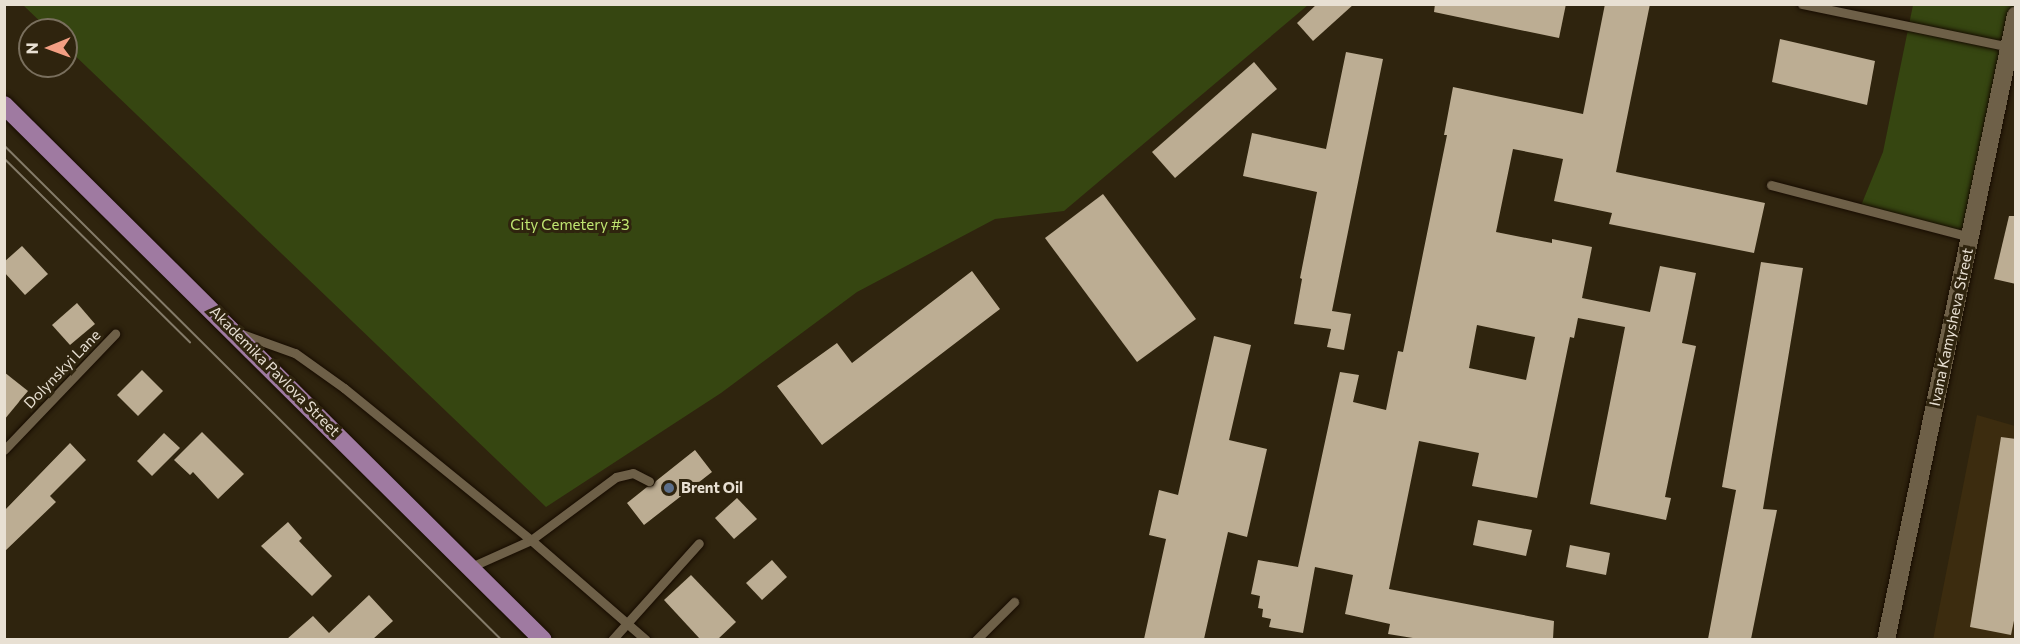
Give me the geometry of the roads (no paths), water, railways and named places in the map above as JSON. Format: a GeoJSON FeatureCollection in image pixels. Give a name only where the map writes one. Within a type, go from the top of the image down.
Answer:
{"type":"FeatureCollection","features":[{"type":"Feature","properties":{"kind":"main road","name":"Akademika Pavlova Street"},"geometry":{"type":"LineString","coordinates":[[4,105],[472,566],[543,639]]}},
{"type":"Feature","properties":{"kind":"street","name":"Ivana Kamysheva Street"},"geometry":{"type":"LineString","coordinates":[[1886,639],[2016,15]]}},
{"type":"Feature","properties":{"kind":"lane"},"geometry":{"type":"LineString","coordinates":[[1802,4],[2009,47]]}},
{"type":"Feature","properties":{"kind":"lane"},"geometry":{"type":"LineString","coordinates":[[1771,184],[1970,237]]}},
{"type":"Feature","properties":{"kind":"lane"},"geometry":{"type":"LineString","coordinates":[[234,331],[295,353],[344,388],[531,540],[646,639]]}},
{"type":"Feature","properties":{"kind":"lane","name":"Dolynskyi Lane"},"geometry":{"type":"LineString","coordinates":[[4,450],[115,334]]}},
{"type":"Feature","properties":{"kind":"lane"},"geometry":{"type":"LineString","coordinates":[[472,566],[531,540],[616,477],[633,472],[649,481]]}},
{"type":"Feature","properties":{"kind":"lane"},"geometry":{"type":"LineString","coordinates":[[612,639],[699,543]]}},
{"type":"Feature","properties":{"kind":"lane"},"geometry":{"type":"LineString","coordinates":[[976,639],[1014,602]]}},
{"type":"Feature","properties":{"kind":"tram line"},"geometry":{"type":"LineString","coordinates":[[4,145],[502,640]]}},
{"type":"Feature","properties":{"kind":"tram line"},"geometry":{"type":"LineString","coordinates":[[4,158],[190,342]]}},
{"type":"Feature","properties":{"kind":"place","name":"Brent Oil"},"geometry":{"type":"Point","coordinates":[669,488]}},
{"type":"Feature","properties":{"kind":"park label","name":"City Cemetery #3"},"geometry":{"type":"Point","coordinates":[570,225]}}]}
